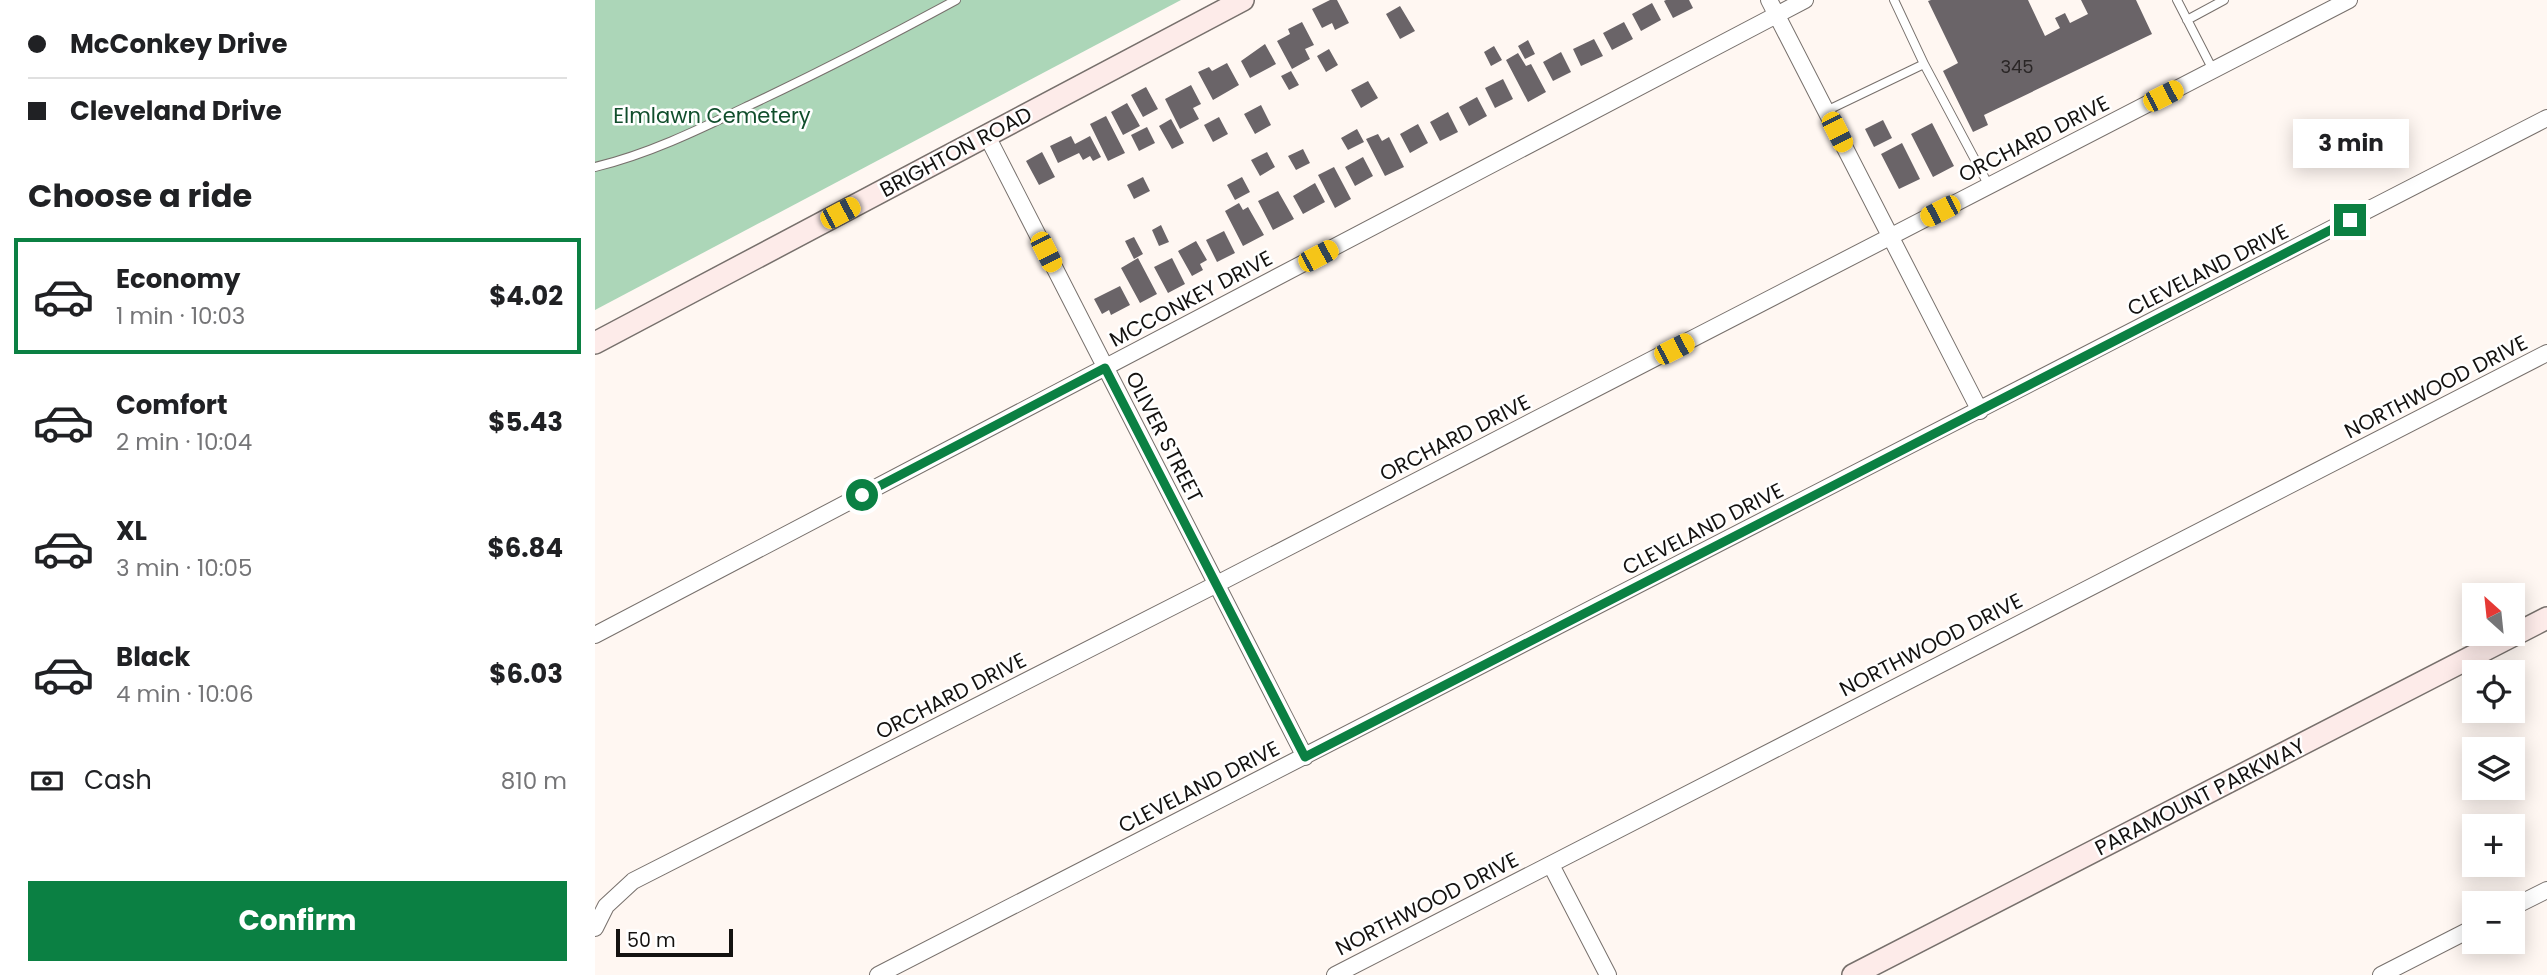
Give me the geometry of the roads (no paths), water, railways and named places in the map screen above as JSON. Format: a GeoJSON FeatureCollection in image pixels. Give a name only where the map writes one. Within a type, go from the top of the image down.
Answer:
{"type":"FeatureCollection","features":[{"type":"Feature","properties":{"kind":"street"},"geometry":{"type":"LineString","coordinates":[[1769,0],[1980,411]]}},
{"type":"Feature","properties":{"kind":"street","name":"MCCONKEY DRIVE"},"geometry":{"type":"LineString","coordinates":[[595,635],[1805,0]]}},
{"type":"Feature","properties":{"kind":"street","name":"ORCHARD DRIVE"},"geometry":{"type":"LineString","coordinates":[[595,928],[606,906],[633,881],[2349,0]]}},
{"type":"Feature","properties":{"kind":"street","name":"BRIGHTON ROAD"},"geometry":{"type":"LineString","coordinates":[[595,343],[1231,3]]}},
{"type":"Feature","properties":{"kind":"street","name":"CLEVELAND DRIVE"},"geometry":{"type":"LineString","coordinates":[[878,975],[2547,118]]}},
{"type":"Feature","properties":{"kind":"street","name":"OLIVER STREET"},"geometry":{"type":"LineString","coordinates":[[986,136],[1305,757]]}},
{"type":"Feature","properties":{"kind":"street","name":"NORTHWOOD DRIVE"},"geometry":{"type":"LineString","coordinates":[[1335,975],[2547,354]]}},
{"type":"Feature","properties":{"kind":"street","name":"PARAMOUNT PARKWAY"},"geometry":{"type":"LineString","coordinates":[[1853,975],[2547,618]]}},
{"type":"Feature","properties":{"kind":"street"},"geometry":{"type":"LineString","coordinates":[[1551,864],[1608,975]]}},
{"type":"Feature","properties":{"kind":"street"},"geometry":{"type":"LineString","coordinates":[[2525,901],[2547,890]]}},
{"type":"Feature","properties":{"kind":"street"},"geometry":{"type":"LineString","coordinates":[[2381,975],[2462,934]]}},
{"type":"Feature","properties":{"kind":"lane"},"geometry":{"type":"LineString","coordinates":[[595,167],[651,149],[729,115],[853,56],[956,0]]}},
{"type":"Feature","properties":{"kind":"lane"},"geometry":{"type":"LineString","coordinates":[[1894,0],[1924,64],[1989,186]]}},
{"type":"Feature","properties":{"kind":"lane"},"geometry":{"type":"LineString","coordinates":[[2177,0],[2213,70]]}},
{"type":"Feature","properties":{"kind":"lane"},"geometry":{"type":"LineString","coordinates":[[2187,20],[2224,0]]}},
{"type":"Feature","properties":{"kind":"lane"},"geometry":{"type":"LineString","coordinates":[[1826,111],[1924,64]]}},
{"type":"Feature","properties":{"kind":"park label","name":"Elmlawn Cemetery"},"geometry":{"type":"Point","coordinates":[712,116]}}]}
